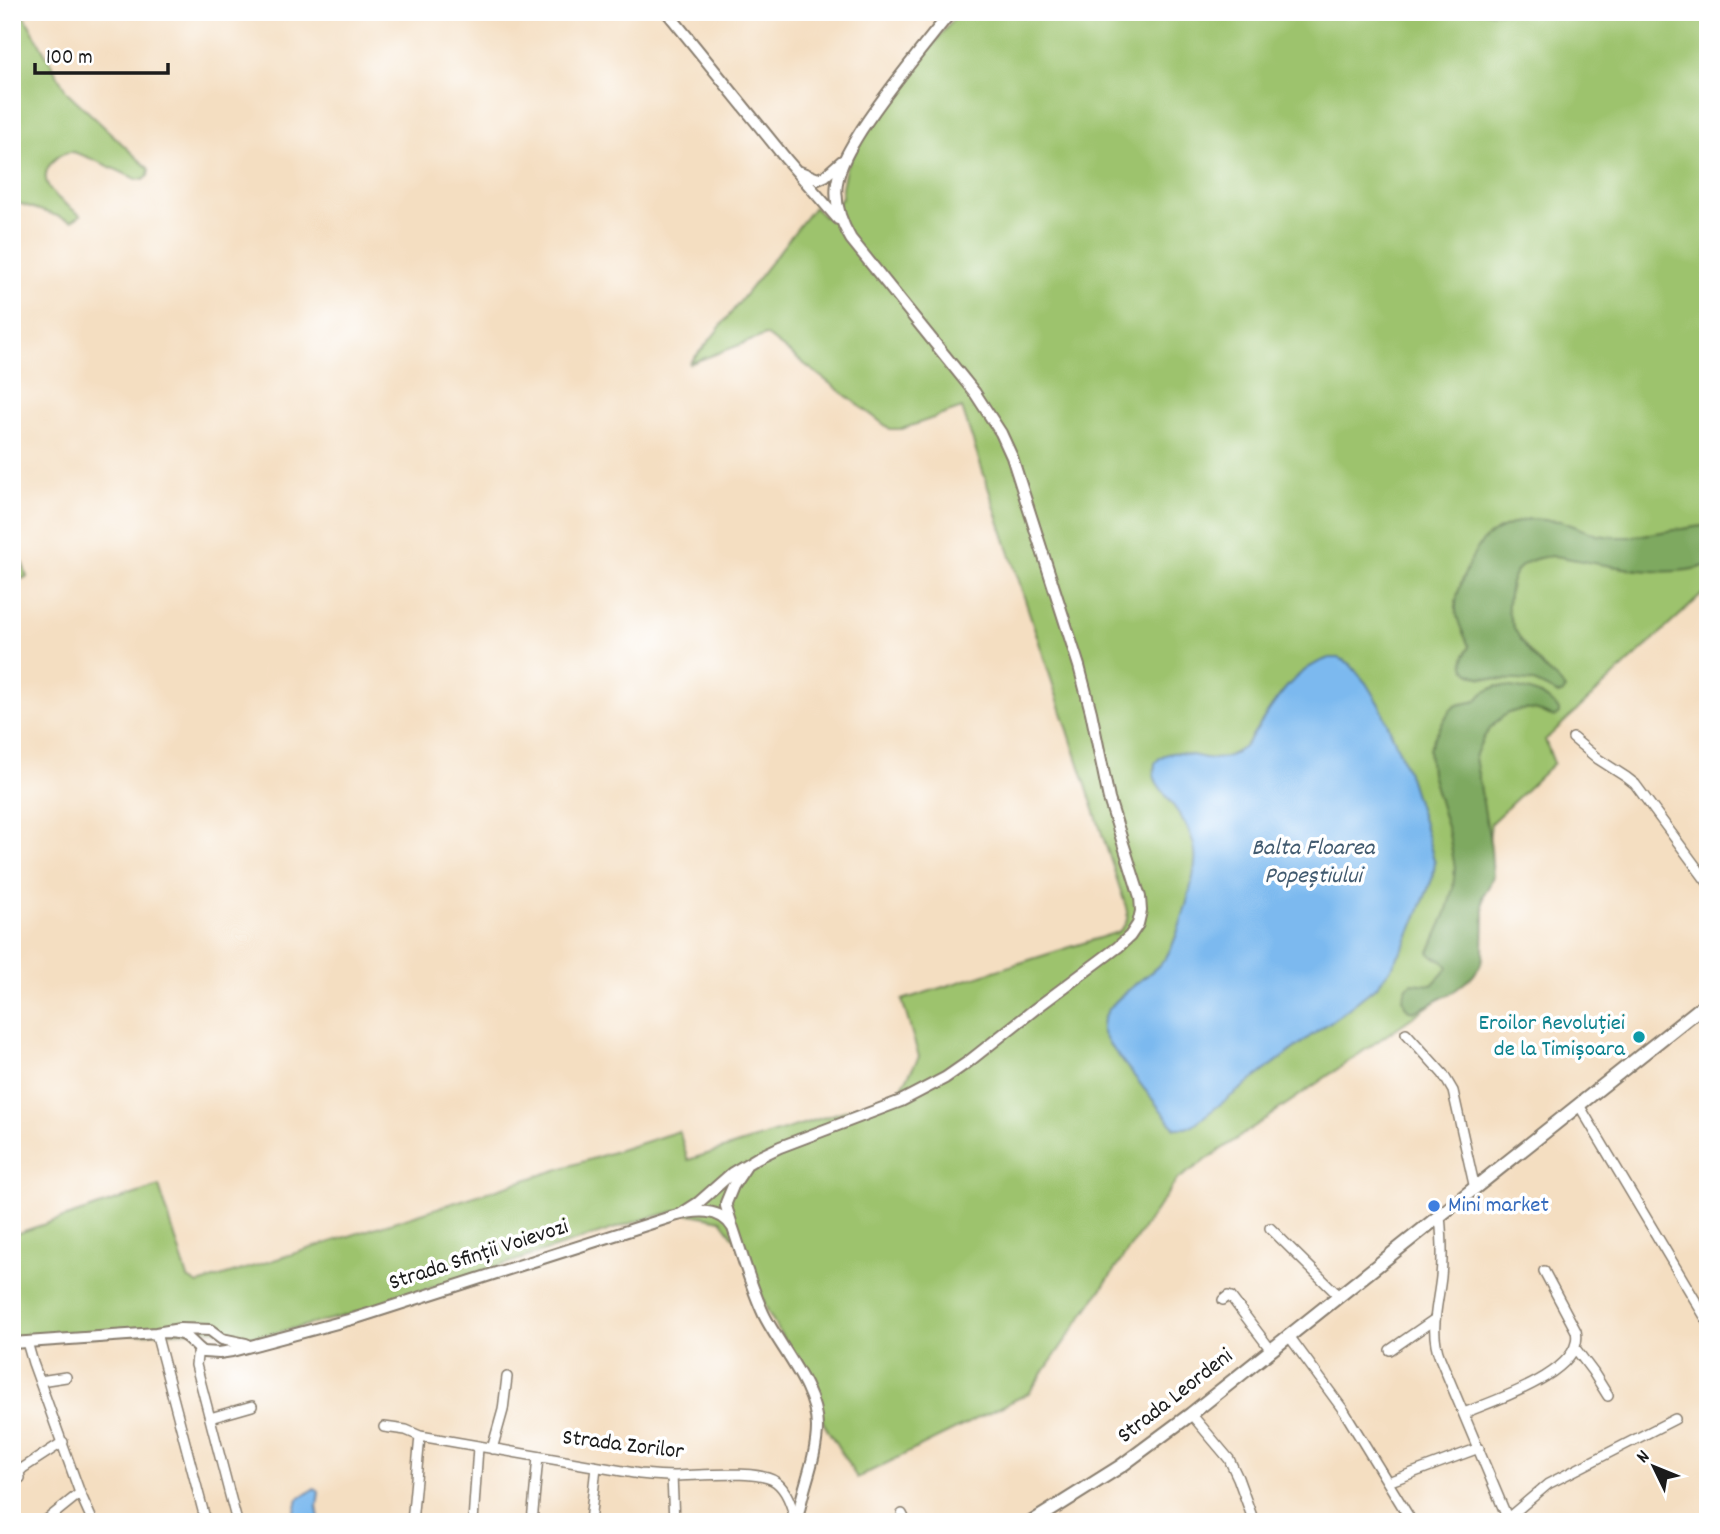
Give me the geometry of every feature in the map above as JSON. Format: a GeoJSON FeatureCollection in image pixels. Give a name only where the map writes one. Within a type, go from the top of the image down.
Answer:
{"type":"FeatureCollection","features":[{"type":"Feature","properties":{"kind":"main road","name":"Strada Leordeni"},"geometry":{"type":"LineString","coordinates":[[1032,1522],[1121,1466],[1191,1414],[1708,1002]]}},
{"type":"Feature","properties":{"kind":"street"},"geometry":{"type":"LineString","coordinates":[[667,12],[792,166],[843,224]]}},
{"type":"Feature","properties":{"kind":"street"},"geometry":{"type":"LineString","coordinates":[[817,195],[814,185],[846,156],[885,96],[951,12]]}},
{"type":"Feature","properties":{"kind":"street"},"geometry":{"type":"LineString","coordinates":[[817,195],[828,199],[831,197],[846,156]]}},
{"type":"Feature","properties":{"kind":"street"},"geometry":{"type":"LineString","coordinates":[[681,1214],[726,1177],[750,1162],[780,1147],[901,1101],[945,1078],[1125,941],[1135,930],[1141,911],[1138,891],[1109,799],[1079,666],[1006,443],[975,393],[851,239],[838,209],[836,188],[832,179],[806,176],[792,166]]}},
{"type":"Feature","properties":{"kind":"street"},"geometry":{"type":"LineString","coordinates":[[1573,738],[1634,784],[1708,883]]}},
{"type":"Feature","properties":{"kind":"street"},"geometry":{"type":"LineString","coordinates":[[1406,1033],[1443,1074],[1453,1091],[1475,1189]]}},
{"type":"Feature","properties":{"kind":"street"},"geometry":{"type":"LineString","coordinates":[[1579,1105],[1708,1322]]}},
{"type":"Feature","properties":{"kind":"street"},"geometry":{"type":"LineString","coordinates":[[712,1213],[721,1212],[733,1186],[750,1162]]}},
{"type":"Feature","properties":{"kind":"street"},"geometry":{"type":"LineString","coordinates":[[707,1195],[719,1191],[724,1196],[760,1306],[803,1382],[815,1412],[816,1441],[797,1521]]}},
{"type":"Feature","properties":{"kind":"street"},"geometry":{"type":"LineString","coordinates":[[707,1195],[705,1207],[726,1219],[733,1228]]}},
{"type":"Feature","properties":{"kind":"street","name":"Strada Sfinții Voievozi"},"geometry":{"type":"LineString","coordinates":[[201,1349],[224,1352],[356,1318],[681,1214],[696,1211],[712,1213]]}},
{"type":"Feature","properties":{"kind":"street"},"geometry":{"type":"LineString","coordinates":[[1440,1216],[1442,1264],[1434,1334],[1437,1350],[1509,1520],[1555,1480],[1675,1419]]}},
{"type":"Feature","properties":{"kind":"street"},"geometry":{"type":"LineString","coordinates":[[1270,1228],[1339,1296]]}},
{"type":"Feature","properties":{"kind":"street"},"geometry":{"type":"LineString","coordinates":[[1464,1413],[1547,1376],[1575,1348],[1578,1338],[1576,1331],[1544,1271]]}},
{"type":"Feature","properties":{"kind":"street"},"geometry":{"type":"LineString","coordinates":[[1223,1300],[1231,1297],[1271,1350]]}},
{"type":"Feature","properties":{"kind":"street"},"geometry":{"type":"LineString","coordinates":[[1390,1350],[1435,1319]]}},
{"type":"Feature","properties":{"kind":"street"},"geometry":{"type":"LineString","coordinates":[[12,1343],[180,1329],[213,1332],[217,1337],[217,1347],[201,1349],[181,1334],[159,1332]]}},
{"type":"Feature","properties":{"kind":"street"},"geometry":{"type":"LineString","coordinates":[[203,1330],[198,1334],[201,1349],[196,1365],[237,1522]]}},
{"type":"Feature","properties":{"kind":"street"},"geometry":{"type":"LineString","coordinates":[[159,1332],[206,1522]]}},
{"type":"Feature","properties":{"kind":"street"},"geometry":{"type":"LineString","coordinates":[[1289,1336],[1339,1404],[1412,1522]]}},
{"type":"Feature","properties":{"kind":"street","name":"Strada Sfinții Voievozi"},"geometry":{"type":"LineString","coordinates":[[217,1337],[226,1341],[262,1343]]}},
{"type":"Feature","properties":{"kind":"street"},"geometry":{"type":"LineString","coordinates":[[27,1342],[80,1493],[93,1522]]}},
{"type":"Feature","properties":{"kind":"street"},"geometry":{"type":"LineString","coordinates":[[1575,1348],[1608,1396]]}},
{"type":"Feature","properties":{"kind":"street"},"geometry":{"type":"LineString","coordinates":[[40,1381],[66,1377]]}},
{"type":"Feature","properties":{"kind":"street"},"geometry":{"type":"LineString","coordinates":[[492,1449],[507,1377]]}},
{"type":"Feature","properties":{"kind":"street"},"geometry":{"type":"LineString","coordinates":[[210,1418],[252,1406]]}},
{"type":"Feature","properties":{"kind":"street"},"geometry":{"type":"LineString","coordinates":[[1191,1414],[1233,1467],[1254,1522]]}},
{"type":"Feature","properties":{"kind":"street","name":"Strada Zorilor"},"geometry":{"type":"LineString","coordinates":[[384,1426],[478,1447],[640,1474],[745,1475],[772,1479],[785,1491],[797,1521]]}},
{"type":"Feature","properties":{"kind":"street"},"geometry":{"type":"LineString","coordinates":[[412,1522],[420,1436]]}},
{"type":"Feature","properties":{"kind":"street"},"geometry":{"type":"LineString","coordinates":[[20,1478],[19,1472],[23,1468],[63,1442]]}},
{"type":"Feature","properties":{"kind":"street"},"geometry":{"type":"LineString","coordinates":[[472,1522],[478,1447]]}},
{"type":"Feature","properties":{"kind":"street"},"geometry":{"type":"LineString","coordinates":[[1388,1482],[1479,1448]]}},
{"type":"Feature","properties":{"kind":"street"},"geometry":{"type":"LineString","coordinates":[[532,1522],[538,1457]]}},
{"type":"Feature","properties":{"kind":"street"},"geometry":{"type":"LineString","coordinates":[[590,1522],[596,1466]]}},
{"type":"Feature","properties":{"kind":"street"},"geometry":{"type":"LineString","coordinates":[[672,1476],[674,1522]]}},
{"type":"Feature","properties":{"kind":"street"},"geometry":{"type":"LineString","coordinates":[[44,1522],[80,1493]]}},
{"type":"Feature","properties":{"kind":"green space"},"geometry":{"type":"Polygon","coordinates":[[[12,12],[22,12],[67,92],[149,169],[148,176],[143,180],[136,179],[76,153],[68,152],[58,156],[47,170],[46,178],[53,193],[81,215],[72,221],[12,201],[12,12]]]}},
{"type":"Feature","properties":{"kind":"green space"},"geometry":{"type":"Polygon","coordinates":[[[959,12],[1708,12],[1708,589],[1545,740],[1554,763],[1491,823],[1479,944],[1453,985],[1433,1003],[1177,1180],[1029,1393],[857,1478],[823,1422],[814,1392],[768,1312],[745,1253],[721,1220],[676,1211],[348,1315],[271,1334],[234,1339],[215,1330],[12,1340],[12,1235],[159,1186],[188,1278],[198,1284],[679,1131],[688,1160],[898,1094],[919,1057],[902,1000],[1118,932],[1123,926],[1127,918],[1126,907],[962,408],[902,429],[890,429],[766,335],[689,364],[814,207],[824,217],[842,198],[846,167],[861,141],[959,12]]]}},
{"type":"Feature","properties":{"kind":"green space"},"geometry":{"type":"Polygon","coordinates":[[[1529,519],[1561,521],[1597,535],[1614,537],[1708,525],[1708,565],[1691,569],[1652,571],[1554,556],[1528,562],[1517,570],[1511,583],[1508,611],[1523,643],[1565,690],[1562,694],[1557,694],[1533,682],[1473,675],[1466,669],[1464,660],[1469,647],[1457,615],[1456,602],[1460,586],[1468,565],[1486,538],[1504,527],[1529,519]]]}},
{"type":"Feature","properties":{"kind":"green space"},"geometry":{"type":"Polygon","coordinates":[[[12,527],[27,577],[12,582],[12,527]]]}},
{"type":"Feature","properties":{"kind":"green space"},"geometry":{"type":"Polygon","coordinates":[[[1497,686],[1539,694],[1559,710],[1559,714],[1555,717],[1533,710],[1512,712],[1496,722],[1479,747],[1475,757],[1491,848],[1493,876],[1482,897],[1483,957],[1473,976],[1452,993],[1416,1011],[1409,1010],[1403,998],[1407,987],[1412,983],[1432,985],[1448,968],[1429,952],[1446,913],[1455,868],[1449,834],[1431,774],[1429,749],[1450,710],[1457,705],[1476,701],[1483,693],[1497,686]]]}},
{"type":"Feature","properties":{"kind":"water","name":"Balta Floarea Popeștiului"},"geometry":{"type":"Polygon","coordinates":[[[1329,658],[1339,658],[1349,663],[1366,683],[1381,708],[1407,770],[1423,821],[1435,863],[1433,877],[1405,945],[1377,986],[1193,1125],[1175,1128],[1109,1044],[1102,1030],[1103,1020],[1116,1001],[1157,967],[1169,952],[1184,913],[1194,873],[1195,855],[1191,835],[1157,783],[1154,776],[1155,763],[1161,757],[1175,753],[1213,759],[1237,752],[1244,747],[1290,683],[1314,664],[1329,658]]]}},
{"type":"Feature","properties":{"kind":"water"},"geometry":{"type":"Polygon","coordinates":[[[314,1489],[319,1492],[319,1518],[316,1522],[296,1522],[294,1515],[298,1499],[314,1489]]]}},
{"type":"Feature","properties":{"kind":"place","name":"Eroilor Revoluției de la Timișoara"},"geometry":{"type":"Point","coordinates":[1639,1037]}},
{"type":"Feature","properties":{"kind":"place","name":"Mini market"},"geometry":{"type":"Point","coordinates":[1434,1206]}}]}
